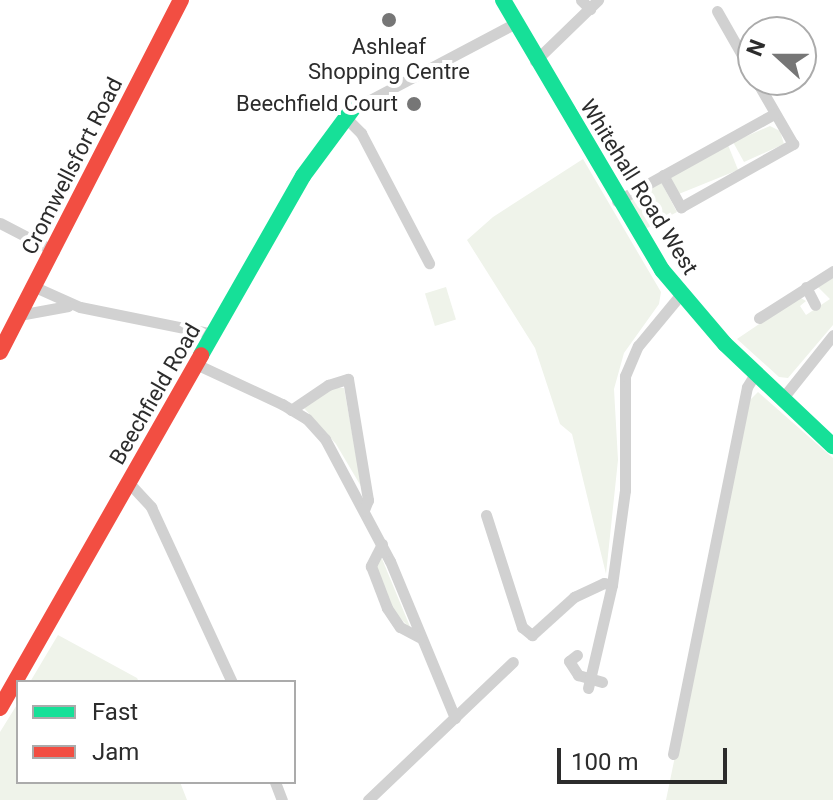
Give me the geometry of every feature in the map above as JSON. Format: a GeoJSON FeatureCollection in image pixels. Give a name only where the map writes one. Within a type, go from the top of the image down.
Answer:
{"type":"FeatureCollection","features":[{"type":"Feature","properties":{"kind":"street","name":"Cromwellsfort Road"},"geometry":{"type":"LineString","coordinates":[[0,352],[181,0]]}},
{"type":"Feature","properties":{"kind":"street","name":"Whitehall Road West"},"geometry":{"type":"LineString","coordinates":[[503,0],[617,201],[681,294],[755,374],[833,446]]}},
{"type":"Feature","properties":{"kind":"street"},"geometry":{"type":"LineString","coordinates":[[535,61],[590,3]]}},
{"type":"Feature","properties":{"kind":"street"},"geometry":{"type":"LineString","coordinates":[[717,11],[737,46]]}},
{"type":"Feature","properties":{"kind":"street"},"geometry":{"type":"LineString","coordinates":[[429,263],[361,133],[355,108],[514,24]]}},
{"type":"Feature","properties":{"kind":"street"},"geometry":{"type":"LineString","coordinates":[[663,175],[681,207],[793,144],[764,96]]}},
{"type":"Feature","properties":{"kind":"street","name":"Beechfield Road"},"geometry":{"type":"LineString","coordinates":[[16,680],[303,176],[355,108]]}},
{"type":"Feature","properties":{"kind":"street"},"geometry":{"type":"LineString","coordinates":[[617,201],[774,114]]}},
{"type":"Feature","properties":{"kind":"street"},"geometry":{"type":"LineString","coordinates":[[0,223],[54,251]]}},
{"type":"Feature","properties":{"kind":"street"},"geometry":{"type":"LineString","coordinates":[[759,318],[833,271]]}},
{"type":"Feature","properties":{"kind":"street"},"geometry":{"type":"LineString","coordinates":[[35,287],[80,307]]}},
{"type":"Feature","properties":{"kind":"street"},"geometry":{"type":"LineString","coordinates":[[806,287],[815,305]]}},
{"type":"Feature","properties":{"kind":"street"},"geometry":{"type":"LineString","coordinates":[[577,655],[569,661],[578,675],[593,683],[612,585],[627,465],[625,376],[638,346],[681,294]]}},
{"type":"Feature","properties":{"kind":"street"},"geometry":{"type":"LineString","coordinates":[[19,315],[51,306],[80,307],[214,334]]}},
{"type":"Feature","properties":{"kind":"street"},"geometry":{"type":"LineString","coordinates":[[782,399],[833,335]]}},
{"type":"Feature","properties":{"kind":"street"},"geometry":{"type":"LineString","coordinates":[[198,365],[291,410],[325,439],[382,544],[455,718]]}},
{"type":"Feature","properties":{"kind":"street"},"geometry":{"type":"LineString","coordinates":[[673,754],[747,387],[755,374]]}},
{"type":"Feature","properties":{"kind":"street"},"geometry":{"type":"LineString","coordinates":[[291,410],[328,385],[348,379],[368,500],[364,510]]}},
{"type":"Feature","properties":{"kind":"street"},"geometry":{"type":"LineString","coordinates":[[129,483],[151,507],[231,680]]}},
{"type":"Feature","properties":{"kind":"street"},"geometry":{"type":"LineString","coordinates":[[486,515],[522,627],[532,635],[574,597],[604,583],[612,585]]}},
{"type":"Feature","properties":{"kind":"street"},"geometry":{"type":"LineString","coordinates":[[382,544],[371,566],[387,608],[400,627],[421,638]]}},
{"type":"Feature","properties":{"kind":"street"},"geometry":{"type":"LineString","coordinates":[[368,800],[513,662]]}},
{"type":"Feature","properties":{"kind":"street","name":"Beechfield Road"},"geometry":{"type":"LineString","coordinates":[[0,708],[16,680]]}},
{"type":"Feature","properties":{"kind":"shaded area"},"geometry":{"type":"Polygon","coordinates":[[[770,126],[780,131],[784,144],[744,162],[733,142],[770,126]]]}},
{"type":"Feature","properties":{"kind":"shaded area"},"geometry":{"type":"Polygon","coordinates":[[[728,145],[738,170],[677,195],[667,170],[728,145]]]}},
{"type":"Feature","properties":{"kind":"shaded area"},"geometry":{"type":"Polygon","coordinates":[[[583,159],[661,292],[659,304],[624,353],[614,389],[618,460],[606,574],[572,434],[560,424],[535,348],[467,240],[493,217],[583,159]]]}},
{"type":"Feature","properties":{"kind":"shaded area"},"geometry":{"type":"Polygon","coordinates":[[[661,182],[677,212],[644,229],[628,199],[661,182]]]}},
{"type":"Feature","properties":{"kind":"shaded area"},"geometry":{"type":"Polygon","coordinates":[[[833,278],[833,325],[788,378],[779,377],[737,339],[799,297],[806,301],[800,306],[806,315],[830,299],[818,287],[833,278]]]}},
{"type":"Feature","properties":{"kind":"shaded area"},"geometry":{"type":"Polygon","coordinates":[[[446,287],[456,320],[435,326],[425,293],[446,287]]]}},
{"type":"Feature","properties":{"kind":"shaded area"},"geometry":{"type":"Polygon","coordinates":[[[333,388],[344,388],[362,488],[336,444],[304,408],[333,388]]]}},
{"type":"Feature","properties":{"kind":"shaded area"},"geometry":{"type":"Polygon","coordinates":[[[758,392],[833,458],[833,800],[666,800],[748,402],[758,392]]]}},
{"type":"Feature","properties":{"kind":"shaded area"},"geometry":{"type":"Polygon","coordinates":[[[380,554],[411,629],[395,613],[376,570],[380,554]]]}},
{"type":"Feature","properties":{"kind":"shaded area"},"geometry":{"type":"Polygon","coordinates":[[[58,635],[138,680],[31,680],[58,635]]]}},
{"type":"Feature","properties":{"kind":"shaded area"},"geometry":{"type":"Polygon","coordinates":[[[16,706],[16,784],[181,784],[187,800],[0,800],[0,732],[16,706]]]}},
{"type":"Feature","properties":{"kind":"traffic: fast"},"geometry":{"type":"LineString","coordinates":[[503,0],[662,270],[725,344],[833,446]]}},
{"type":"Feature","properties":{"kind":"traffic: fast"},"geometry":{"type":"LineString","coordinates":[[201,355],[303,176],[354,107]]}},
{"type":"Feature","properties":{"kind":"traffic: jam"},"geometry":{"type":"LineString","coordinates":[[0,352],[181,0]]}},
{"type":"Feature","properties":{"kind":"traffic: jam"},"geometry":{"type":"LineString","coordinates":[[0,708],[201,355]]}},
{"type":"Feature","properties":{"kind":"place","name":"Ashleaf Shopping Centre"},"geometry":{"type":"Point","coordinates":[389,20]}},
{"type":"Feature","properties":{"kind":"place","name":"Beechfield Court"},"geometry":{"type":"Point","coordinates":[414,104]}}]}
